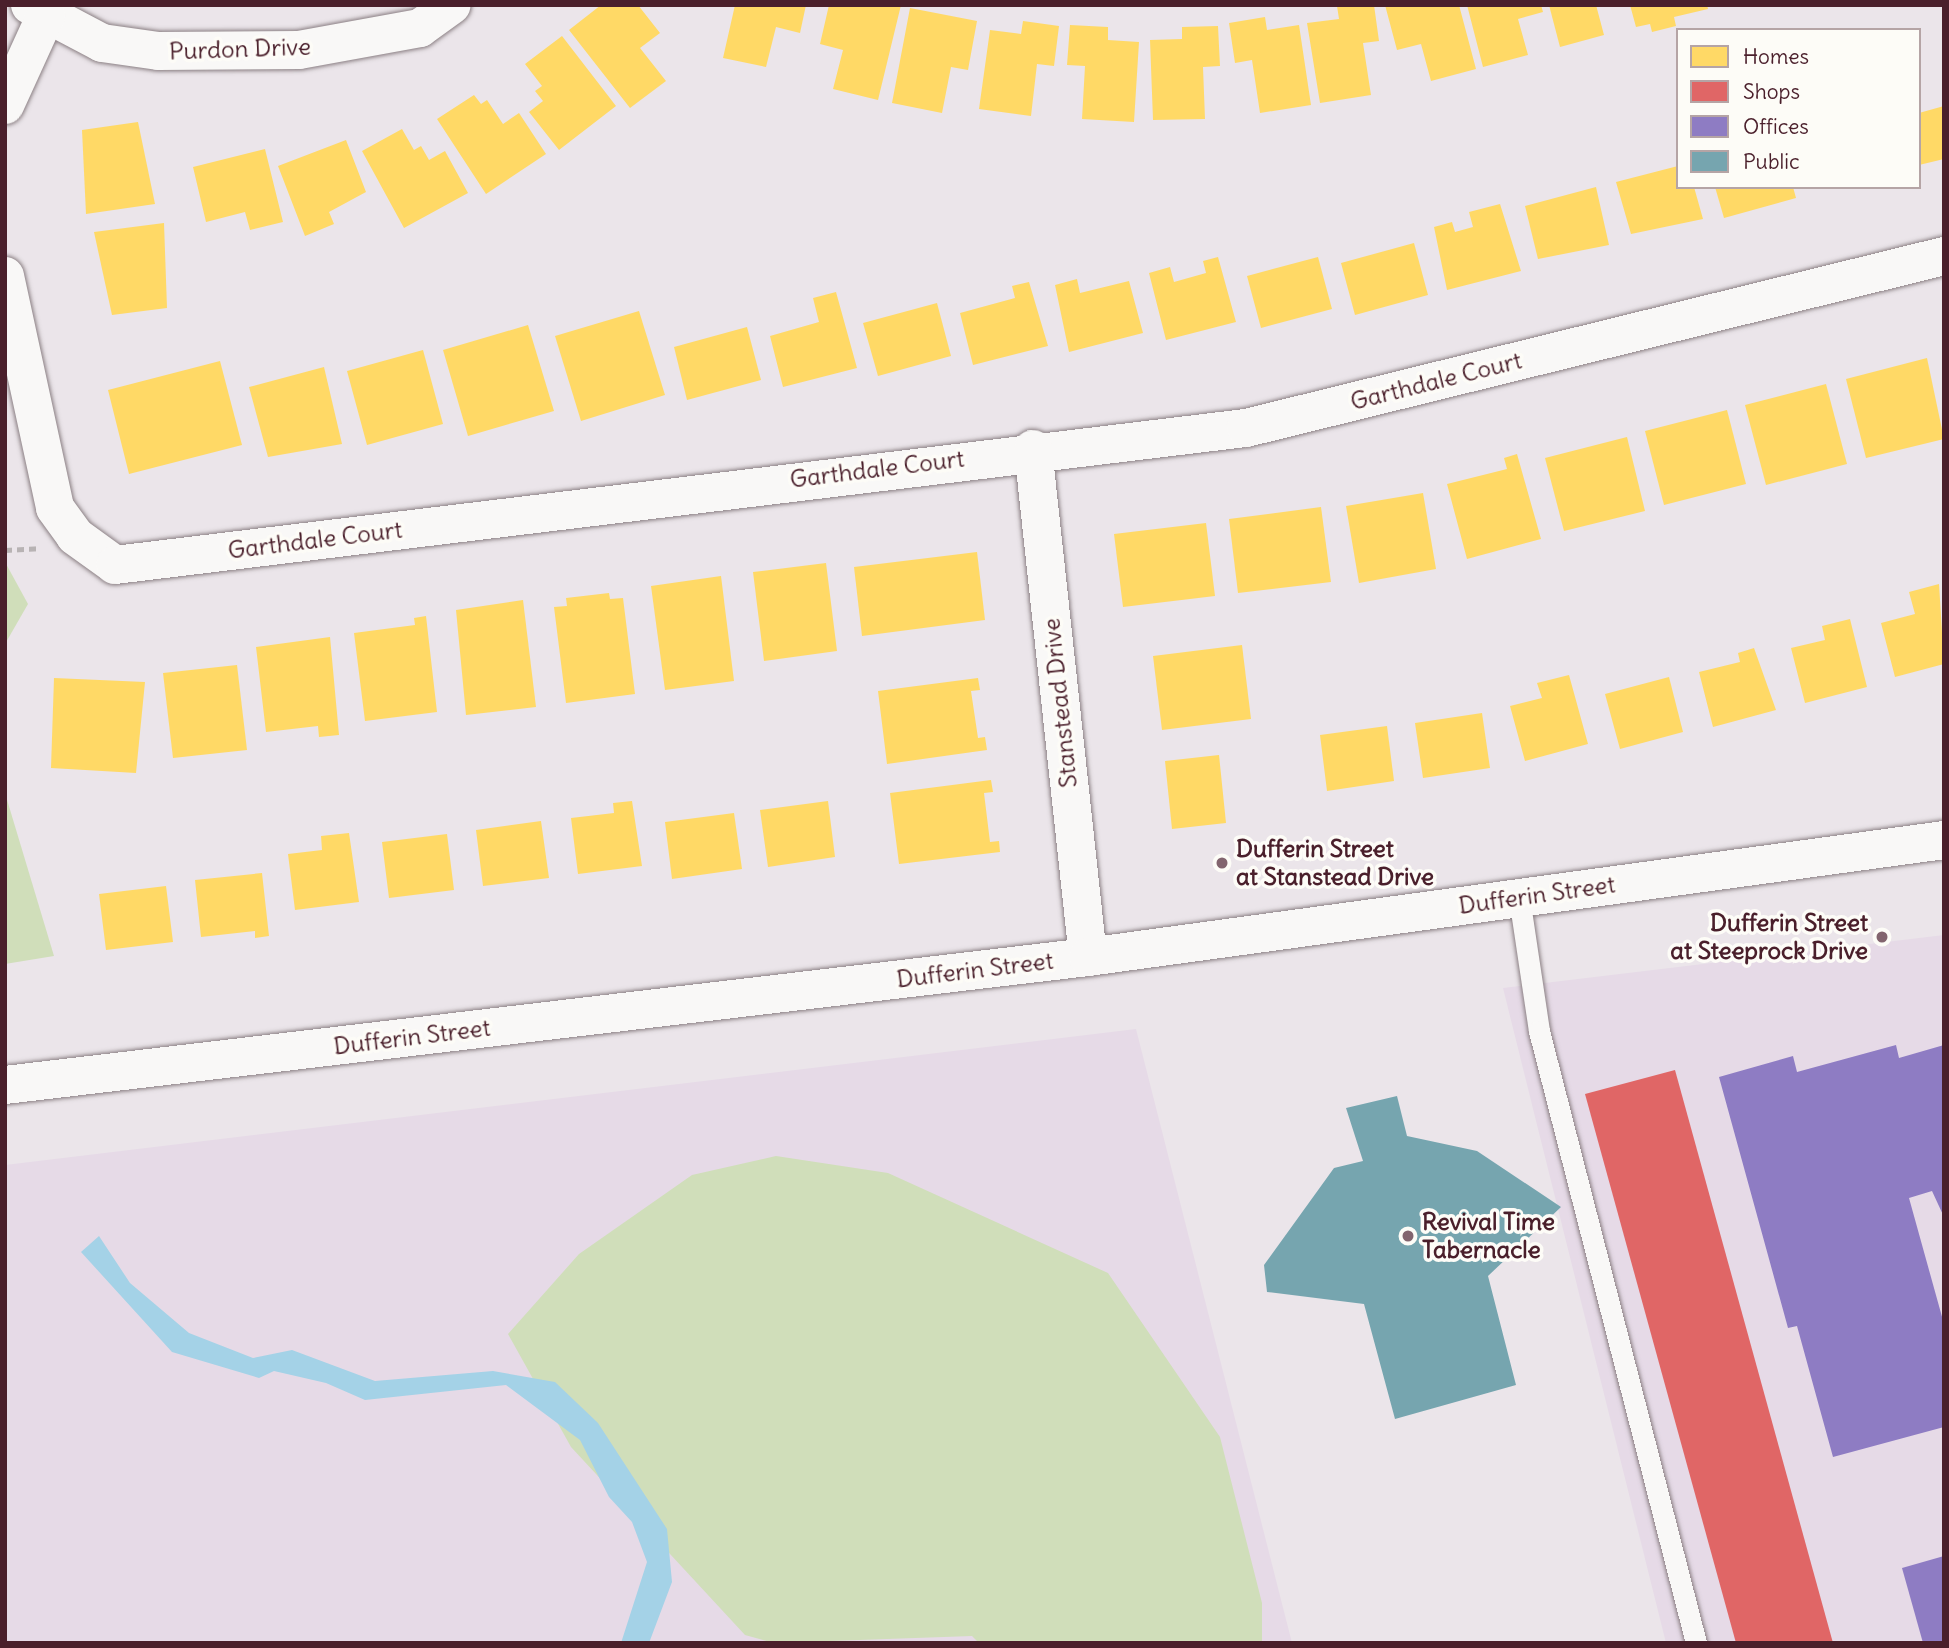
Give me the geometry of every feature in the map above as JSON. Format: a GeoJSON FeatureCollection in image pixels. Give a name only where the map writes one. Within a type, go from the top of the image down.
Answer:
{"type":"FeatureCollection","features":[{"type":"Feature","properties":{"kind":"street","name":"Purdon Drive"},"geometry":{"type":"LineString","coordinates":[[38,10],[102,43],[158,51],[299,50],[420,28],[452,5]]}},
{"type":"Feature","properties":{"kind":"street"},"geometry":{"type":"LineString","coordinates":[[5,105],[38,10]]}},
{"type":"Feature","properties":{"kind":"street","name":"Garthdale Court"},"geometry":{"type":"LineString","coordinates":[[5,276],[55,508],[75,536],[115,565],[1032,449],[1246,428],[1944,256]]}},
{"type":"Feature","properties":{"kind":"street","name":"Stanstead Drive"},"geometry":{"type":"LineString","coordinates":[[1032,449],[1088,957]]}},
{"type":"Feature","properties":{"kind":"street","name":"Dufferin Street"},"geometry":{"type":"LineString","coordinates":[[5,1085],[1088,957],[1944,840]]}},
{"type":"Feature","properties":{"kind":"lane"},"geometry":{"type":"LineString","coordinates":[[1519,897],[1539,1031],[1696,1643]]}},
{"type":"Feature","properties":{"kind":"shaded area"},"geometry":{"type":"Polygon","coordinates":[[[1944,935],[1944,1643],[1666,1643],[1503,988],[1944,935]]]}},
{"type":"Feature","properties":{"kind":"shaded area"},"geometry":{"type":"Polygon","coordinates":[[[1136,1029],[1292,1643],[5,1643],[5,1165],[1136,1029]]]}},
{"type":"Feature","properties":{"kind":"green space"},"geometry":{"type":"Polygon","coordinates":[[[5,562],[28,604],[5,644],[5,562]]]}},
{"type":"Feature","properties":{"kind":"green space"},"geometry":{"type":"Polygon","coordinates":[[[5,793],[54,956],[5,964],[5,793]]]}},
{"type":"Feature","properties":{"kind":"green space"},"geometry":{"type":"Polygon","coordinates":[[[776,1156],[888,1173],[1108,1273],[1220,1437],[1262,1603],[1262,1643],[979,1643],[972,1636],[774,1643],[745,1635],[571,1447],[508,1334],[579,1254],[692,1175],[776,1156]]]}},
{"type":"Feature","properties":{"kind":"water"},"geometry":{"type":"Polygon","coordinates":[[[99,1236],[130,1283],[189,1333],[253,1358],[292,1350],[375,1381],[493,1371],[555,1382],[598,1423],[667,1529],[672,1582],[649,1643],[621,1643],[647,1562],[632,1522],[609,1497],[580,1440],[506,1385],[365,1400],[326,1383],[274,1371],[259,1378],[172,1352],[81,1252],[99,1236]]]}},
{"type":"Feature","properties":{"kind":"building: Homes"},"geometry":{"type":"Polygon","coordinates":[[[601,5],[638,5],[660,33],[640,48],[666,81],[630,108],[569,30],[601,5]]]}},
{"type":"Feature","properties":{"kind":"building: Homes"},"geometry":{"type":"Polygon","coordinates":[[[735,5],[806,5],[800,33],[776,27],[766,67],[723,58],[735,5]]]}},
{"type":"Feature","properties":{"kind":"building: Homes"},"geometry":{"type":"Polygon","coordinates":[[[829,5],[901,5],[878,100],[833,89],[843,50],[820,44],[829,5]]]}},
{"type":"Feature","properties":{"kind":"building: Homes"},"geometry":{"type":"Polygon","coordinates":[[[1374,5],[1379,41],[1363,43],[1371,95],[1320,103],[1307,23],[1339,19],[1337,6],[1374,5]]]}},
{"type":"Feature","properties":{"kind":"building: Homes"},"geometry":{"type":"Polygon","coordinates":[[[1385,5],[1459,5],[1476,69],[1431,81],[1421,44],[1397,50],[1385,5]]]}},
{"type":"Feature","properties":{"kind":"building: Homes"},"geometry":{"type":"Polygon","coordinates":[[[1467,5],[1541,5],[1543,12],[1518,19],[1528,55],[1483,67],[1467,5]]]}},
{"type":"Feature","properties":{"kind":"building: Homes"},"geometry":{"type":"Polygon","coordinates":[[[1549,5],[1596,5],[1604,35],[1560,47],[1549,5]]]}},
{"type":"Feature","properties":{"kind":"building: Homes"},"geometry":{"type":"Polygon","coordinates":[[[1630,5],[1707,5],[1708,9],[1674,17],[1676,26],[1652,32],[1650,24],[1636,27],[1630,5]]]}},
{"type":"Feature","properties":{"kind":"building: Homes"},"geometry":{"type":"Polygon","coordinates":[[[910,8],[977,21],[968,70],[951,67],[942,113],[892,103],[910,8]]]}},
{"type":"Feature","properties":{"kind":"building: Homes"},"geometry":{"type":"Polygon","coordinates":[[[1265,17],[1267,30],[1299,25],[1311,105],[1260,113],[1252,60],[1235,63],[1229,23],[1265,17]]]}},
{"type":"Feature","properties":{"kind":"building: Homes"},"geometry":{"type":"Polygon","coordinates":[[[1023,21],[1059,26],[1054,66],[1037,64],[1031,116],[979,109],[990,30],[1021,34],[1023,21]]]}},
{"type":"Feature","properties":{"kind":"building: Homes"},"geometry":{"type":"Polygon","coordinates":[[[1070,25],[1108,27],[1108,40],[1139,42],[1134,122],[1082,119],[1085,66],[1067,65],[1070,25]]]}},
{"type":"Feature","properties":{"kind":"building: Homes"},"geometry":{"type":"Polygon","coordinates":[[[1218,26],[1220,66],[1203,67],[1205,119],[1153,120],[1150,40],[1182,39],[1182,27],[1218,26]]]}},
{"type":"Feature","properties":{"kind":"building: Homes"},"geometry":{"type":"Polygon","coordinates":[[[562,36],[616,106],[559,150],[529,112],[543,101],[535,91],[542,86],[525,64],[562,36]]]}},
{"type":"Feature","properties":{"kind":"building: Homes"},"geometry":{"type":"Polygon","coordinates":[[[474,95],[481,104],[487,100],[503,124],[519,113],[546,154],[486,194],[437,119],[474,95]]]}},
{"type":"Feature","properties":{"kind":"building: Homes"},"geometry":{"type":"Polygon","coordinates":[[[1944,106],[1944,159],[1921,165],[1921,112],[1944,106]]]}},
{"type":"Feature","properties":{"kind":"building: Homes"},"geometry":{"type":"Polygon","coordinates":[[[138,122],[155,204],[86,214],[82,130],[138,122]]]}},
{"type":"Feature","properties":{"kind":"building: Homes"},"geometry":{"type":"Polygon","coordinates":[[[402,129],[414,150],[421,146],[429,160],[445,151],[468,193],[404,228],[362,151],[402,129]]]}},
{"type":"Feature","properties":{"kind":"building: Homes"},"geometry":{"type":"Polygon","coordinates":[[[346,140],[366,192],[329,212],[334,224],[305,236],[278,166],[346,140]]]}},
{"type":"Feature","properties":{"kind":"building: Homes"},"geometry":{"type":"Polygon","coordinates":[[[265,149],[283,222],[250,230],[245,212],[206,222],[193,167],[265,149]]]}},
{"type":"Feature","properties":{"kind":"building: Homes"},"geometry":{"type":"Polygon","coordinates":[[[1676,167],[1676,189],[1695,189],[1703,219],[1631,234],[1616,182],[1676,167]]]}},
{"type":"Feature","properties":{"kind":"building: Homes"},"geometry":{"type":"Polygon","coordinates":[[[1596,187],[1609,245],[1538,259],[1525,206],[1596,187]]]}},
{"type":"Feature","properties":{"kind":"building: Homes"},"geometry":{"type":"Polygon","coordinates":[[[1716,189],[1794,189],[1796,198],[1724,218],[1716,189]]]}},
{"type":"Feature","properties":{"kind":"building: Homes"},"geometry":{"type":"Polygon","coordinates":[[[1500,204],[1521,271],[1447,290],[1434,227],[1452,222],[1455,232],[1473,227],[1469,212],[1500,204]]]}},
{"type":"Feature","properties":{"kind":"building: Homes"},"geometry":{"type":"Polygon","coordinates":[[[164,223],[167,308],[112,315],[94,232],[164,223]]]}},
{"type":"Feature","properties":{"kind":"building: Homes"},"geometry":{"type":"Polygon","coordinates":[[[1414,243],[1428,295],[1355,315],[1341,263],[1414,243]]]}},
{"type":"Feature","properties":{"kind":"building: Homes"},"geometry":{"type":"Polygon","coordinates":[[[1218,257],[1236,322],[1166,340],[1149,273],[1170,267],[1174,282],[1206,273],[1203,261],[1218,257]]]}},
{"type":"Feature","properties":{"kind":"building: Homes"},"geometry":{"type":"Polygon","coordinates":[[[1318,257],[1332,309],[1261,328],[1247,276],[1318,257]]]}},
{"type":"Feature","properties":{"kind":"building: Homes"},"geometry":{"type":"Polygon","coordinates":[[[1077,279],[1080,293],[1129,281],[1143,333],[1069,352],[1055,285],[1077,279]]]}},
{"type":"Feature","properties":{"kind":"building: Homes"},"geometry":{"type":"Polygon","coordinates":[[[1029,282],[1048,346],[973,365],[960,313],[1015,298],[1012,286],[1029,282]]]}},
{"type":"Feature","properties":{"kind":"building: Homes"},"geometry":{"type":"Polygon","coordinates":[[[836,292],[857,368],[783,387],[770,336],[819,322],[813,298],[836,292]]]}},
{"type":"Feature","properties":{"kind":"building: Homes"},"geometry":{"type":"Polygon","coordinates":[[[937,303],[951,356],[878,376],[863,323],[937,303]]]}},
{"type":"Feature","properties":{"kind":"building: Homes"},"geometry":{"type":"Polygon","coordinates":[[[639,311],[665,395],[581,421],[555,336],[639,311]]]}},
{"type":"Feature","properties":{"kind":"building: Homes"},"geometry":{"type":"Polygon","coordinates":[[[528,325],[554,411],[468,436],[443,350],[528,325]]]}},
{"type":"Feature","properties":{"kind":"building: Homes"},"geometry":{"type":"Polygon","coordinates":[[[747,327],[761,380],[687,400],[674,347],[747,327]]]}},
{"type":"Feature","properties":{"kind":"building: Homes"},"geometry":{"type":"Polygon","coordinates":[[[423,350],[443,424],[367,445],[347,371],[423,350]]]}},
{"type":"Feature","properties":{"kind":"building: Homes"},"geometry":{"type":"Polygon","coordinates":[[[1927,358],[1944,439],[1866,458],[1846,379],[1927,358]]]}},
{"type":"Feature","properties":{"kind":"building: Homes"},"geometry":{"type":"Polygon","coordinates":[[[220,361],[242,445],[129,474],[108,390],[220,361]]]}},
{"type":"Feature","properties":{"kind":"building: Homes"},"geometry":{"type":"Polygon","coordinates":[[[324,367],[342,444],[268,457],[249,387],[324,367]]]}},
{"type":"Feature","properties":{"kind":"building: Homes"},"geometry":{"type":"Polygon","coordinates":[[[1826,384],[1847,464],[1766,485],[1745,405],[1826,384]]]}},
{"type":"Feature","properties":{"kind":"building: Homes"},"geometry":{"type":"Polygon","coordinates":[[[1727,410],[1746,484],[1664,505],[1645,431],[1727,410]]]}},
{"type":"Feature","properties":{"kind":"building: Homes"},"geometry":{"type":"Polygon","coordinates":[[[1627,437],[1645,511],[1564,531],[1545,458],[1627,437]]]}},
{"type":"Feature","properties":{"kind":"building: Homes"},"geometry":{"type":"Polygon","coordinates":[[[1517,454],[1541,539],[1467,559],[1447,484],[1507,469],[1504,458],[1517,454]]]}},
{"type":"Feature","properties":{"kind":"building: Homes"},"geometry":{"type":"Polygon","coordinates":[[[1423,493],[1436,569],[1359,583],[1346,506],[1423,493]]]}},
{"type":"Feature","properties":{"kind":"building: Homes"},"geometry":{"type":"Polygon","coordinates":[[[1321,507],[1331,582],[1238,593],[1229,519],[1321,507]]]}},
{"type":"Feature","properties":{"kind":"building: Homes"},"geometry":{"type":"Polygon","coordinates":[[[1206,523],[1215,596],[1123,607],[1114,534],[1206,523]]]}},
{"type":"Feature","properties":{"kind":"building: Homes"},"geometry":{"type":"Polygon","coordinates":[[[977,552],[985,620],[862,636],[854,567],[977,552]]]}},
{"type":"Feature","properties":{"kind":"building: Homes"},"geometry":{"type":"Polygon","coordinates":[[[826,563],[837,651],[764,661],[753,572],[826,563]]]}},
{"type":"Feature","properties":{"kind":"building: Homes"},"geometry":{"type":"Polygon","coordinates":[[[721,576],[734,681],[665,690],[651,586],[721,576]]]}},
{"type":"Feature","properties":{"kind":"building: Homes"},"geometry":{"type":"Polygon","coordinates":[[[1939,584],[1944,664],[1895,677],[1881,623],[1915,614],[1909,592],[1939,584]]]}},
{"type":"Feature","properties":{"kind":"building: Homes"},"geometry":{"type":"Polygon","coordinates":[[[609,593],[610,599],[623,598],[635,694],[566,703],[554,607],[567,606],[566,598],[609,593]]]}},
{"type":"Feature","properties":{"kind":"building: Homes"},"geometry":{"type":"Polygon","coordinates":[[[523,600],[536,707],[466,715],[456,610],[523,600]]]}},
{"type":"Feature","properties":{"kind":"building: Homes"},"geometry":{"type":"Polygon","coordinates":[[[426,616],[437,712],[365,721],[354,633],[415,625],[414,618],[426,616]]]}},
{"type":"Feature","properties":{"kind":"building: Homes"},"geometry":{"type":"Polygon","coordinates":[[[1850,619],[1867,687],[1805,703],[1791,648],[1825,640],[1822,626],[1850,619]]]}},
{"type":"Feature","properties":{"kind":"building: Homes"},"geometry":{"type":"Polygon","coordinates":[[[330,637],[339,735],[319,737],[318,726],[266,732],[256,647],[330,637]]]}},
{"type":"Feature","properties":{"kind":"building: Homes"},"geometry":{"type":"Polygon","coordinates":[[[1242,645],[1251,719],[1162,730],[1153,656],[1242,645]]]}},
{"type":"Feature","properties":{"kind":"building: Homes"},"geometry":{"type":"Polygon","coordinates":[[[1754,648],[1776,710],[1713,727],[1699,672],[1740,662],[1738,653],[1754,648]]]}},
{"type":"Feature","properties":{"kind":"building: Homes"},"geometry":{"type":"Polygon","coordinates":[[[237,665],[247,750],[173,758],[163,673],[237,665]]]}},
{"type":"Feature","properties":{"kind":"building: Homes"},"geometry":{"type":"Polygon","coordinates":[[[1569,675],[1588,744],[1525,761],[1510,706],[1542,698],[1537,683],[1569,675]]]}},
{"type":"Feature","properties":{"kind":"building: Homes"},"geometry":{"type":"Polygon","coordinates":[[[1669,677],[1683,732],[1620,749],[1605,694],[1669,677]]]}},
{"type":"Feature","properties":{"kind":"building: Homes"},"geometry":{"type":"Polygon","coordinates":[[[54,678],[145,682],[136,773],[51,768],[54,678]]]}},
{"type":"Feature","properties":{"kind":"building: Homes"},"geometry":{"type":"Polygon","coordinates":[[[978,678],[980,690],[971,691],[978,738],[985,737],[987,750],[887,764],[878,691],[978,678]]]}},
{"type":"Feature","properties":{"kind":"building: Homes"},"geometry":{"type":"Polygon","coordinates":[[[1482,713],[1490,768],[1423,778],[1415,723],[1482,713]]]}},
{"type":"Feature","properties":{"kind":"building: Homes"},"geometry":{"type":"Polygon","coordinates":[[[1387,726],[1394,781],[1327,791],[1320,735],[1387,726]]]}},
{"type":"Feature","properties":{"kind":"building: Homes"},"geometry":{"type":"Polygon","coordinates":[[[1219,755],[1226,823],[1172,829],[1165,761],[1219,755]]]}},
{"type":"Feature","properties":{"kind":"building: Homes"},"geometry":{"type":"Polygon","coordinates":[[[991,780],[993,792],[984,793],[990,842],[999,841],[1000,852],[899,864],[890,793],[991,780]]]}},
{"type":"Feature","properties":{"kind":"building: Homes"},"geometry":{"type":"Polygon","coordinates":[[[632,801],[642,866],[578,874],[571,818],[614,813],[613,803],[632,801]]]}},
{"type":"Feature","properties":{"kind":"building: Homes"},"geometry":{"type":"Polygon","coordinates":[[[828,801],[835,857],[768,867],[760,810],[828,801]]]}},
{"type":"Feature","properties":{"kind":"building: Homes"},"geometry":{"type":"Polygon","coordinates":[[[734,813],[742,869],[672,879],[665,822],[734,813]]]}},
{"type":"Feature","properties":{"kind":"building: Homes"},"geometry":{"type":"Polygon","coordinates":[[[541,821],[549,878],[483,886],[476,830],[541,821]]]}},
{"type":"Feature","properties":{"kind":"building: Homes"},"geometry":{"type":"Polygon","coordinates":[[[349,833],[359,902],[295,910],[288,854],[322,850],[321,836],[349,833]]]}},
{"type":"Feature","properties":{"kind":"building: Homes"},"geometry":{"type":"Polygon","coordinates":[[[447,834],[454,890],[389,898],[382,842],[447,834]]]}},
{"type":"Feature","properties":{"kind":"building: Homes"},"geometry":{"type":"Polygon","coordinates":[[[262,873],[269,936],[255,938],[255,931],[201,937],[195,880],[262,873]]]}},
{"type":"Feature","properties":{"kind":"building: Homes"},"geometry":{"type":"Polygon","coordinates":[[[166,886],[173,942],[106,950],[99,894],[166,886]]]}},
{"type":"Feature","properties":{"kind":"building: Shops"},"geometry":{"type":"Polygon","coordinates":[[[1675,1070],[1833,1643],[1736,1643],[1585,1094],[1675,1070]]]}},
{"type":"Feature","properties":{"kind":"building: Offices"},"geometry":{"type":"Polygon","coordinates":[[[1896,1045],[1899,1058],[1944,1045],[1944,1217],[1932,1191],[1909,1198],[1944,1324],[1944,1427],[1833,1457],[1797,1326],[1788,1328],[1719,1077],[1793,1056],[1797,1072],[1896,1045]]]}},
{"type":"Feature","properties":{"kind":"building: Offices"},"geometry":{"type":"Polygon","coordinates":[[[1944,1556],[1944,1643],[1923,1643],[1902,1568],[1944,1556]]]}},
{"type":"Feature","properties":{"kind":"building: Public","name":"Revival Time Tabernacle"},"geometry":{"type":"Polygon","coordinates":[[[1397,1096],[1407,1136],[1477,1151],[1561,1207],[1488,1276],[1516,1385],[1395,1419],[1364,1304],[1267,1292],[1264,1265],[1334,1168],[1363,1161],[1346,1108],[1397,1096]]]}},
{"type":"Feature","properties":{"kind":"place","name":"Dufferin Street at Stanstead Drive"},"geometry":{"type":"Point","coordinates":[1222,863]}},
{"type":"Feature","properties":{"kind":"place","name":"Dufferin Street at Steeprock Drive"},"geometry":{"type":"Point","coordinates":[1882,937]}},
{"type":"Feature","properties":{"kind":"place","name":"Revival Time Tabernacle"},"geometry":{"type":"Point","coordinates":[1408,1236]}}]}
